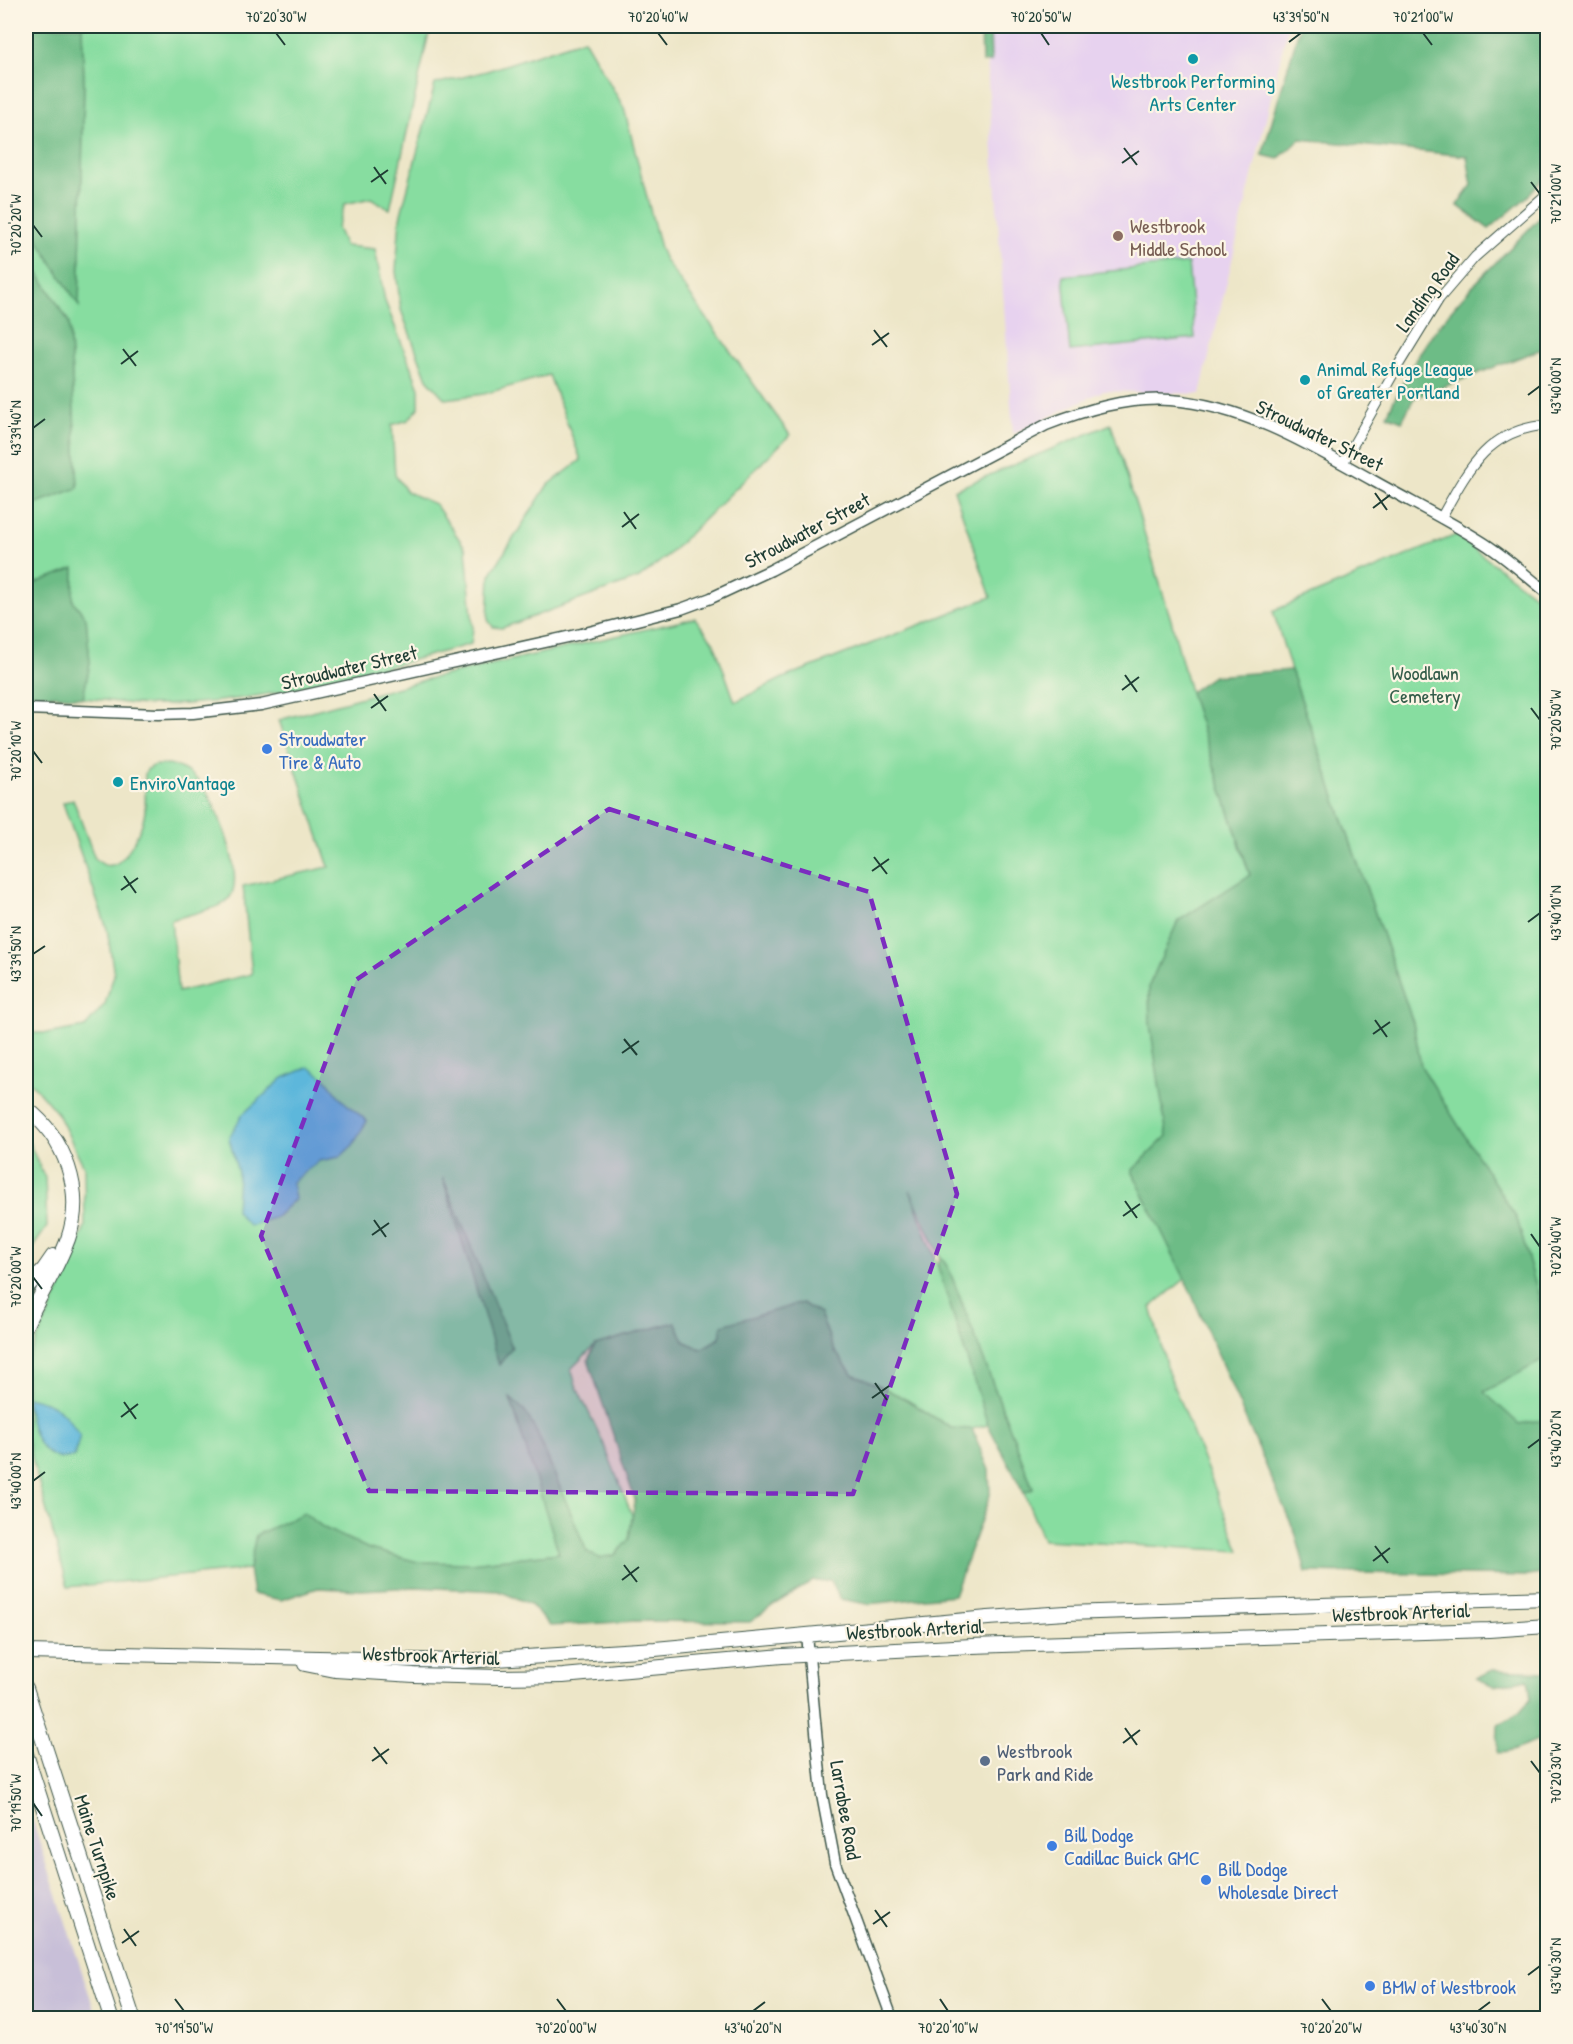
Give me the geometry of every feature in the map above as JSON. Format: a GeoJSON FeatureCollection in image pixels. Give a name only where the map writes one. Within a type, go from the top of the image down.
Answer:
{"type":"FeatureCollection","features":[{"type":"Feature","properties":{"kind":"highway"},"geometry":{"type":"LineString","coordinates":[[26,1108],[51,1132],[62,1151],[70,1172],[74,1205],[71,1227],[64,1248],[26,1326]]}},
{"type":"Feature","properties":{"kind":"highway"},"geometry":{"type":"LineString","coordinates":[[26,1117],[44,1136],[56,1154],[64,1175],[67,1197],[64,1230],[56,1251],[44,1269],[26,1288]]}},
{"type":"Feature","properties":{"kind":"highway","name":"Westbrook Arterial"},"geometry":{"type":"LineString","coordinates":[[26,1652],[463,1661],[655,1649],[988,1618],[1066,1613],[1548,1598]]}},
{"type":"Feature","properties":{"kind":"highway","name":"Westbrook Arterial"},"geometry":{"type":"LineString","coordinates":[[286,1658],[311,1666],[335,1670],[414,1675],[563,1676],[809,1655],[972,1646],[1488,1630],[1548,1626]]}},
{"type":"Feature","properties":{"kind":"highway","name":"Maine Turnpike"},"geometry":{"type":"LineString","coordinates":[[26,1688],[132,2019]]}},
{"type":"Feature","properties":{"kind":"highway","name":"Maine Turnpike"},"geometry":{"type":"LineString","coordinates":[[26,1754],[111,2019]]}},
{"type":"Feature","properties":{"kind":"main road","name":"Stroudwater Street"},"geometry":{"type":"LineString","coordinates":[[26,709],[168,714],[219,711],[261,705],[581,634],[681,609],[771,570],[1046,425],[1110,405],[1168,400],[1208,406],[1245,417],[1302,442],[1481,541],[1548,593]]}},
{"type":"Feature","properties":{"kind":"main road","name":"Larrabee Road"},"geometry":{"type":"LineString","coordinates":[[807,1635],[822,1796],[835,1863],[892,2019]]}},
{"type":"Feature","properties":{"kind":"street","name":"Landing Road"},"geometry":{"type":"LineString","coordinates":[[1343,463],[1439,299],[1475,257],[1548,193]]}},
{"type":"Feature","properties":{"kind":"street"},"geometry":{"type":"LineString","coordinates":[[1441,518],[1462,480],[1482,453],[1509,434],[1548,426]]}},
{"type":"Feature","properties":{"kind":"highlighted area"},"geometry":{"type":"Polygon","coordinates":[[[609,809],[869,892],[957,1194],[853,1494],[369,1491],[261,1236],[356,980],[609,809]]]}},
{"type":"Feature","properties":{"kind":"shaded area","name":"Westbrook Middle School"},"geometry":{"type":"Polygon","coordinates":[[[986,26],[1288,26],[1200,394],[1103,391],[1013,434],[986,26]]]}},
{"type":"Feature","properties":{"kind":"shaded area"},"geometry":{"type":"Polygon","coordinates":[[[26,1800],[97,2018],[26,2018],[26,1800]]]}},
{"type":"Feature","properties":{"kind":"green space"},"geometry":{"type":"Polygon","coordinates":[[[26,26],[82,26],[84,81],[79,306],[26,221],[26,26]]]}},
{"type":"Feature","properties":{"kind":"green space"},"geometry":{"type":"Polygon","coordinates":[[[82,26],[433,26],[428,37],[390,209],[371,198],[345,204],[337,228],[345,246],[375,249],[385,301],[419,388],[419,408],[408,420],[392,425],[395,475],[407,492],[435,504],[466,549],[473,628],[471,644],[318,684],[240,699],[151,705],[83,698],[90,663],[86,618],[73,601],[74,568],[26,587],[26,507],[78,488],[69,322],[26,254],[26,221],[79,305],[84,81],[82,26]]]}},
{"type":"Feature","properties":{"kind":"green space"},"geometry":{"type":"Polygon","coordinates":[[[981,26],[990,26],[991,62],[982,62],[981,26]]]}},
{"type":"Feature","properties":{"kind":"green space"},"geometry":{"type":"Polygon","coordinates":[[[1300,26],[1547,26],[1547,175],[1527,197],[1489,229],[1457,205],[1472,185],[1467,156],[1300,139],[1278,159],[1262,155],[1300,26]]]}},
{"type":"Feature","properties":{"kind":"green space"},"geometry":{"type":"Polygon","coordinates":[[[584,39],[624,108],[665,260],[790,435],[666,557],[639,578],[502,628],[493,627],[488,620],[490,575],[547,486],[581,460],[549,375],[484,394],[445,399],[427,379],[401,310],[396,271],[400,218],[435,84],[487,71],[584,39]]]}},
{"type":"Feature","properties":{"kind":"green space"},"geometry":{"type":"Polygon","coordinates":[[[1547,210],[1547,347],[1414,398],[1402,421],[1387,415],[1413,364],[1445,318],[1547,210]]]}},
{"type":"Feature","properties":{"kind":"green space"},"geometry":{"type":"Polygon","coordinates":[[[26,254],[69,322],[78,488],[26,507],[26,254]]]}},
{"type":"Feature","properties":{"kind":"green space"},"geometry":{"type":"Polygon","coordinates":[[[1188,263],[1195,338],[1070,351],[1063,276],[1188,263]]]}},
{"type":"Feature","properties":{"kind":"green space"},"geometry":{"type":"Polygon","coordinates":[[[1111,424],[1171,620],[1190,692],[1250,876],[1178,921],[1149,986],[1150,1024],[1167,1136],[1132,1171],[1185,1279],[1151,1307],[1168,1372],[1240,1551],[1043,1540],[1024,1493],[1033,1488],[949,1269],[940,1256],[910,1190],[938,1267],[988,1425],[972,1429],[951,1428],[907,1400],[852,1374],[834,1350],[820,1314],[720,1338],[701,1349],[685,1342],[595,1345],[571,1369],[632,1515],[629,1540],[615,1555],[599,1558],[587,1552],[538,1435],[511,1399],[559,1553],[471,1563],[418,1562],[369,1549],[324,1528],[304,1513],[256,1535],[249,1569],[68,1587],[26,1437],[26,1363],[61,1287],[85,1226],[84,1167],[58,1114],[34,1086],[26,1081],[26,1033],[52,1033],[85,1027],[105,1004],[114,975],[107,929],[63,803],[73,799],[95,859],[105,865],[112,865],[123,858],[128,851],[144,817],[145,773],[148,768],[155,765],[170,765],[193,776],[206,791],[218,815],[230,848],[234,881],[231,894],[224,903],[171,920],[178,992],[252,974],[243,886],[329,867],[279,720],[428,679],[695,618],[714,643],[735,702],[783,678],[991,597],[954,490],[1111,424]]]}},
{"type":"Feature","properties":{"kind":"green space","name":"Woodlawn Cemetery"},"geometry":{"type":"Polygon","coordinates":[[[1456,535],[1547,605],[1547,1307],[1542,1308],[1517,1219],[1421,1066],[1413,1023],[1291,670],[1273,611],[1456,535]]]}},
{"type":"Feature","properties":{"kind":"green space"},"geometry":{"type":"Polygon","coordinates":[[[74,568],[73,601],[86,618],[90,663],[83,698],[26,693],[26,587],[74,568]]]}},
{"type":"Feature","properties":{"kind":"green space"},"geometry":{"type":"Polygon","coordinates":[[[1291,670],[1413,1023],[1421,1066],[1517,1219],[1542,1307],[1547,1307],[1547,1358],[1484,1392],[1519,1424],[1547,1419],[1547,1573],[1529,1576],[1306,1572],[1296,1535],[1185,1279],[1132,1171],[1167,1136],[1150,1024],[1149,986],[1178,921],[1250,875],[1190,692],[1213,676],[1291,670]]]}},
{"type":"Feature","properties":{"kind":"green space"},"geometry":{"type":"Polygon","coordinates":[[[26,1140],[45,1178],[47,1227],[26,1257],[26,1140]]]}},
{"type":"Feature","properties":{"kind":"green space"},"geometry":{"type":"Polygon","coordinates":[[[443,1178],[512,1347],[499,1365],[443,1178]]]}},
{"type":"Feature","properties":{"kind":"green space"},"geometry":{"type":"Polygon","coordinates":[[[940,1256],[949,1269],[1033,1489],[1024,1493],[988,1425],[938,1267],[940,1256]]]}},
{"type":"Feature","properties":{"kind":"green space"},"geometry":{"type":"Polygon","coordinates":[[[802,1303],[820,1314],[834,1350],[852,1374],[907,1400],[951,1428],[972,1429],[989,1470],[990,1495],[954,1595],[867,1604],[840,1599],[831,1581],[813,1581],[750,1622],[636,1621],[550,1626],[530,1604],[499,1591],[415,1587],[362,1590],[318,1588],[281,1600],[253,1594],[249,1569],[256,1535],[304,1513],[324,1528],[369,1549],[418,1562],[471,1563],[559,1553],[510,1398],[525,1411],[538,1435],[587,1552],[599,1558],[615,1555],[629,1539],[635,1500],[588,1360],[595,1345],[675,1322],[685,1342],[701,1349],[720,1338],[722,1325],[802,1303]]]}},
{"type":"Feature","properties":{"kind":"green space"},"geometry":{"type":"Polygon","coordinates":[[[1547,1358],[1547,1419],[1519,1424],[1483,1392],[1547,1358]]]}},
{"type":"Feature","properties":{"kind":"green space"},"geometry":{"type":"Polygon","coordinates":[[[1492,1670],[1547,1672],[1547,1738],[1510,1751],[1497,1753],[1498,1725],[1519,1713],[1531,1698],[1528,1679],[1494,1686],[1476,1678],[1492,1670]]]}},
{"type":"Feature","properties":{"kind":"water"},"geometry":{"type":"Polygon","coordinates":[[[309,1067],[326,1079],[342,1100],[367,1121],[353,1145],[340,1157],[319,1161],[292,1182],[295,1199],[276,1217],[249,1226],[236,1211],[238,1173],[229,1138],[242,1115],[283,1078],[309,1067]]]}},
{"type":"Feature","properties":{"kind":"water"},"geometry":{"type":"Polygon","coordinates":[[[26,1397],[52,1405],[68,1419],[80,1435],[74,1457],[59,1458],[51,1455],[38,1442],[34,1434],[26,1397]]]}},
{"type":"Feature","properties":{"kind":"place","name":"Westbrook Performing Arts Center"},"geometry":{"type":"Point","coordinates":[1193,59]}},
{"type":"Feature","properties":{"kind":"place","name":"Westbrook Middle School"},"geometry":{"type":"Point","coordinates":[1118,236]}},
{"type":"Feature","properties":{"kind":"place","name":"Animal Refuge League of Greater Portland"},"geometry":{"type":"Point","coordinates":[1305,380]}},
{"type":"Feature","properties":{"kind":"place","name":"Stroudwater Tire & Auto"},"geometry":{"type":"Point","coordinates":[267,749]}},
{"type":"Feature","properties":{"kind":"place","name":"EnviroVantage"},"geometry":{"type":"Point","coordinates":[118,782]}},
{"type":"Feature","properties":{"kind":"place","name":"Westbrook Park and Ride"},"geometry":{"type":"Point","coordinates":[985,1761]}},
{"type":"Feature","properties":{"kind":"place","name":"Bill Dodge Cadillac Buick GMC"},"geometry":{"type":"Point","coordinates":[1052,1846]}},
{"type":"Feature","properties":{"kind":"place","name":"Bill Dodge Wholesale Direct"},"geometry":{"type":"Point","coordinates":[1206,1880]}},
{"type":"Feature","properties":{"kind":"place","name":"BMW of Westbrook"},"geometry":{"type":"Point","coordinates":[1370,1986]}}]}
